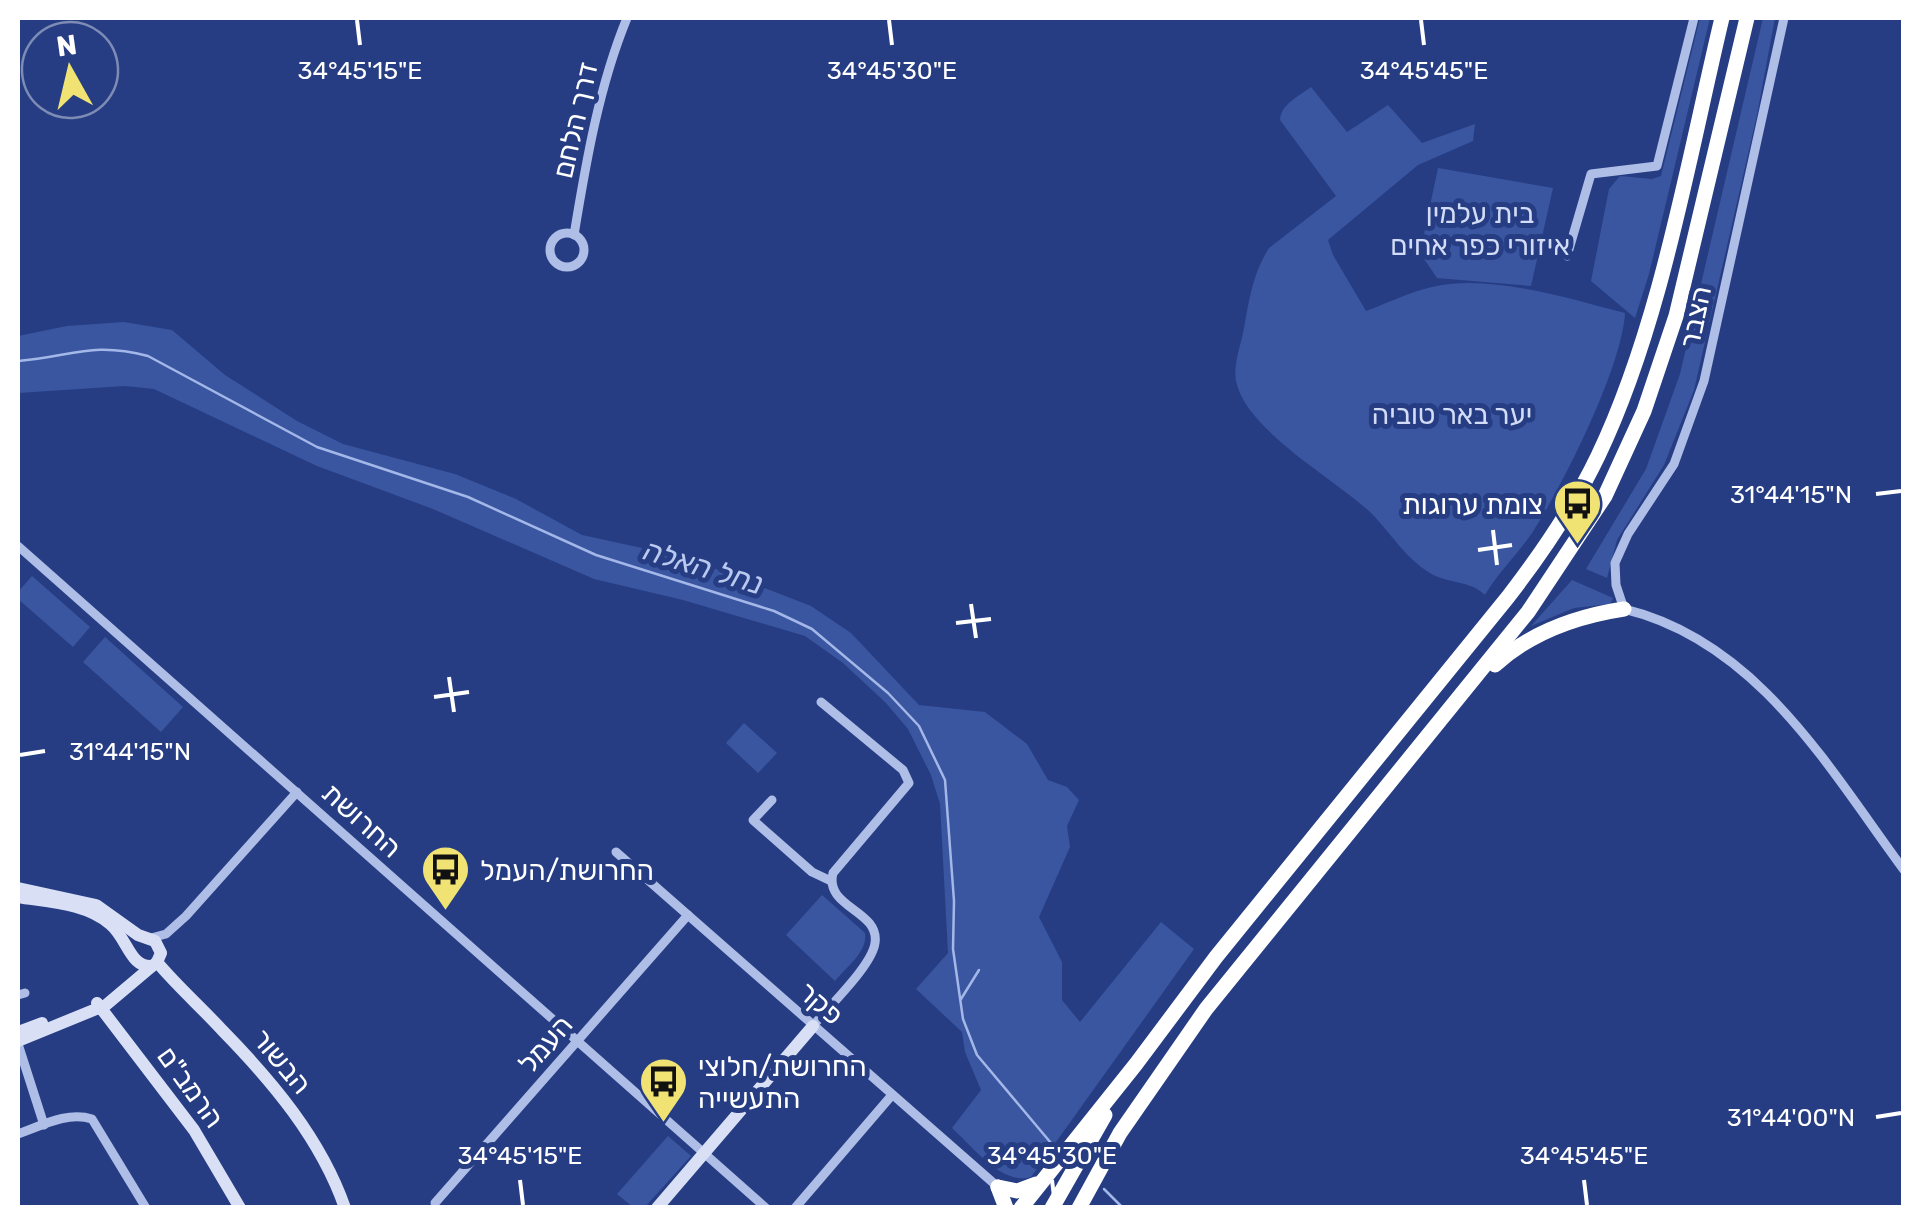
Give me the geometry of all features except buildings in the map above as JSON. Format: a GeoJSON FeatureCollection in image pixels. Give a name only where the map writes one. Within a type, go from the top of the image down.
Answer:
{"type":"FeatureCollection","features":[{"type":"Feature","properties":{"kind":"highway"},"geometry":{"type":"LineString","coordinates":[[1021,1208],[1206,970],[1537,560],[1584,484],[1621,403],[1652,309],[1722,18]]}},
{"type":"Feature","properties":{"kind":"highway"},"geometry":{"type":"LineString","coordinates":[[1079,1208],[1129,1120],[1206,1009],[1528,612],[1605,496],[1632,442],[1676,316],[1747,18]]}},
{"type":"Feature","properties":{"kind":"highway"},"geometry":{"type":"LineString","coordinates":[[1460,698],[1502,658],[1531,640],[1571,620],[1624,609]]}},
{"type":"Feature","properties":{"kind":"highway"},"geometry":{"type":"LineString","coordinates":[[1052,1208],[1136,1064]]}},
{"type":"Feature","properties":{"kind":"highway"},"geometry":{"type":"LineString","coordinates":[[998,1187],[1009,1191],[1026,1189],[1047,1175]]}},
{"type":"Feature","properties":{"kind":"highway"},"geometry":{"type":"LineString","coordinates":[[998,1187],[1006,1208]]}},
{"type":"Feature","properties":{"kind":"street","name":"דרך הלחם"},"geometry":{"type":"LineString","coordinates":[[574,235],[584,171],[610,65],[627,18]]}},
{"type":"Feature","properties":{"kind":"street"},"geometry":{"type":"LineString","coordinates":[[1567,256],[1591,174],[1657,166],[1694,18]]}},
{"type":"Feature","properties":{"kind":"street","name":"הצבר"},"geometry":{"type":"LineString","coordinates":[[1624,609],[1616,586],[1615,563],[1628,534],[1674,464],[1704,381],[1784,18]]}},
{"type":"Feature","properties":{"kind":"street","name":"החרושת"},"geometry":{"type":"LineString","coordinates":[[18,546],[766,1208]]}},
{"type":"Feature","properties":{"kind":"street"},"geometry":{"type":"LineString","coordinates":[[1624,609],[1649,615],[1706,644],[1766,690],[1904,870]]}},
{"type":"Feature","properties":{"kind":"street"},"geometry":{"type":"LineString","coordinates":[[657,1208],[868,959],[876,937],[869,924],[835,895],[831,882],[838,867],[909,783],[903,770],[821,702]]}},
{"type":"Feature","properties":{"kind":"street"},"geometry":{"type":"LineString","coordinates":[[18,1032],[98,1004],[130,972],[137,941],[166,934],[186,916],[296,792]]}},
{"type":"Feature","properties":{"kind":"street"},"geometry":{"type":"LineString","coordinates":[[772,800],[753,820],[812,872],[831,882]]}},
{"type":"Feature","properties":{"kind":"street","name":"פקר"},"geometry":{"type":"LineString","coordinates":[[616,852],[998,1187]]}},
{"type":"Feature","properties":{"kind":"street"},"geometry":{"type":"LineString","coordinates":[[18,888],[96,904],[138,935],[158,944],[157,961]]}},
{"type":"Feature","properties":{"kind":"street"},"geometry":{"type":"LineString","coordinates":[[18,897],[77,908],[101,917],[123,936],[139,965],[157,961]]}},
{"type":"Feature","properties":{"kind":"street","name":"העמל"},"geometry":{"type":"LineString","coordinates":[[435,1203],[688,915]]}},
{"type":"Feature","properties":{"kind":"street"},"geometry":{"type":"LineString","coordinates":[[44,1125],[18,1043],[121,994],[157,961],[186,916]]}},
{"type":"Feature","properties":{"kind":"street","name":"הבשור"},"geometry":{"type":"LineString","coordinates":[[157,961],[290,1108],[324,1158],[345,1208]]}},
{"type":"Feature","properties":{"kind":"street","name":"הרמב\"ם"},"geometry":{"type":"LineString","coordinates":[[98,1004],[194,1130],[240,1208]]}},
{"type":"Feature","properties":{"kind":"street"},"geometry":{"type":"LineString","coordinates":[[795,1208],[892,1094]]}},
{"type":"Feature","properties":{"kind":"street"},"geometry":{"type":"LineString","coordinates":[[18,1134],[68,1116],[92,1119],[146,1208]]}},
{"type":"Feature","properties":{"kind":"green space"},"geometry":{"type":"Polygon","coordinates":[[[1700,18],[1710,18],[1635,318],[1591,281],[1609,189],[1620,176],[1661,176],[1700,18]]]}},
{"type":"Feature","properties":{"kind":"green space"},"geometry":{"type":"Polygon","coordinates":[[[1763,18],[1775,18],[1757,115],[1694,390],[1664,465],[1617,540],[1607,578],[1586,569],[1646,469],[1680,374],[1763,18]]]}},
{"type":"Feature","properties":{"kind":"green space","name":"יער באר טוביה"},"geometry":{"type":"Polygon","coordinates":[[[1311,87],[1347,132],[1388,105],[1422,143],[1475,124],[1473,141],[1418,165],[1328,240],[1366,311],[1432,287],[1478,283],[1554,295],[1625,313],[1613,364],[1574,458],[1532,533],[1485,595],[1421,567],[1371,513],[1274,436],[1243,400],[1236,381],[1236,361],[1250,297],[1264,257],[1269,248],[1336,196],[1280,120],[1287,105],[1311,87]]]}},
{"type":"Feature","properties":{"kind":"green space","name":"בית עלמין איזורי כפר אחים"},"geometry":{"type":"Polygon","coordinates":[[[1438,168],[1553,188],[1531,286],[1437,278],[1420,253],[1438,168]]]}},
{"type":"Feature","properties":{"kind":"green space"},"geometry":{"type":"Polygon","coordinates":[[[124,322],[172,330],[225,375],[297,421],[343,444],[455,474],[516,499],[582,535],[688,558],[811,606],[851,633],[919,705],[985,712],[1027,744],[1048,780],[1067,787],[1079,800],[1067,826],[1070,847],[1039,917],[1062,962],[1062,1000],[1080,1022],[1161,922],[1194,949],[1031,1177],[1009,1176],[999,1170],[952,1128],[981,1090],[965,1052],[962,1032],[916,989],[948,953],[940,804],[931,775],[908,729],[886,703],[843,663],[805,636],[594,579],[433,509],[317,466],[154,389],[125,386],[18,393],[18,336],[67,326],[124,322]]]}},
{"type":"Feature","properties":{"kind":"green space"},"geometry":{"type":"Polygon","coordinates":[[[32,576],[90,627],[73,647],[18,599],[18,592],[32,576]]]}},
{"type":"Feature","properties":{"kind":"green space"},"geometry":{"type":"Polygon","coordinates":[[[1572,580],[1613,598],[1610,604],[1574,608],[1531,626],[1572,580]]]}},
{"type":"Feature","properties":{"kind":"green space"},"geometry":{"type":"Polygon","coordinates":[[[105,637],[183,707],[161,732],[83,662],[105,637]]]}},
{"type":"Feature","properties":{"kind":"green space"},"geometry":{"type":"Polygon","coordinates":[[[744,723],[777,753],[758,773],[726,743],[744,723]]]}},
{"type":"Feature","properties":{"kind":"green space"},"geometry":{"type":"Polygon","coordinates":[[[822,895],[865,933],[860,953],[835,981],[786,935],[822,895]]]}},
{"type":"Feature","properties":{"kind":"green space"},"geometry":{"type":"Polygon","coordinates":[[[668,1136],[691,1156],[645,1207],[633,1207],[617,1194],[668,1136]]]}},
{"type":"Feature","properties":{"kind":"waterway","name":"נחל האלה"},"geometry":{"type":"LineString","coordinates":[[18,361],[96,350],[148,356],[317,447],[468,497],[596,555],[774,611],[812,629],[888,693],[919,726],[945,780],[954,901],[953,949],[963,1019],[977,1055],[1056,1149]]}},
{"type":"Feature","properties":{"kind":"waterway"},"geometry":{"type":"LineString","coordinates":[[961,999],[979,970]]}},
{"type":"Feature","properties":{"kind":"waterway","name":"נחל האלה"},"geometry":{"type":"LineString","coordinates":[[1104,1189],[1123,1208]]}},
{"type":"Feature","properties":{"kind":"place","name":"צומת ערוגות"},"geometry":{"type":"Point","coordinates":[1578,546]}},
{"type":"Feature","properties":{"kind":"place","name":"החרושת/העמל"},"geometry":{"type":"Point","coordinates":[445,912]}},
{"type":"Feature","properties":{"kind":"place","name":"החרושת/חלוצי התעשייה"},"geometry":{"type":"Point","coordinates":[663,1124]}}]}
